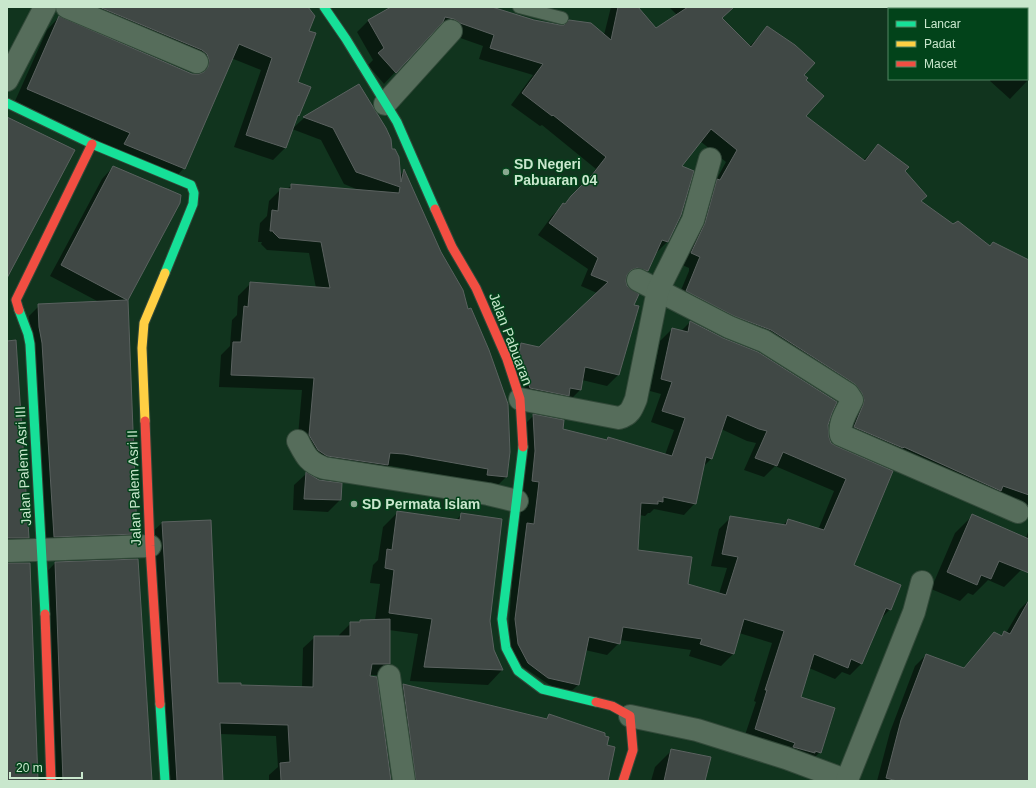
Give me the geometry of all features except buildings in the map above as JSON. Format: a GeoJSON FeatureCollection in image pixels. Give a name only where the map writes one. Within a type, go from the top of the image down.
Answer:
{"type":"FeatureCollection","features":[{"type":"Feature","properties":{"kind":"street"},"geometry":{"type":"LineString","coordinates":[[7,80],[45,7]]}},
{"type":"Feature","properties":{"kind":"street"},"geometry":{"type":"LineString","coordinates":[[67,7],[197,62]]}},
{"type":"Feature","properties":{"kind":"street","name":"Jalan Pabuaran"},"geometry":{"type":"LineString","coordinates":[[327,8],[397,122],[452,247],[476,288],[507,359],[520,399],[523,452],[502,618],[506,648],[518,671],[542,689],[612,706],[630,716]]}},
{"type":"Feature","properties":{"kind":"street"},"geometry":{"type":"LineString","coordinates":[[385,104],[451,31]]}},
{"type":"Feature","properties":{"kind":"street"},"geometry":{"type":"LineString","coordinates":[[7,103],[92,144]]}},
{"type":"Feature","properties":{"kind":"street","name":"Jalan Palem Asri II"},"geometry":{"type":"LineString","coordinates":[[92,144],[191,185],[194,194],[193,204],[144,323],[142,348],[150,546],[165,781]]}},
{"type":"Feature","properties":{"kind":"street","name":"Jalan Palem Asri III"},"geometry":{"type":"LineString","coordinates":[[51,781],[42,549],[30,344],[28,334],[12,300],[92,144]]}},
{"type":"Feature","properties":{"kind":"street"},"geometry":{"type":"LineString","coordinates":[[520,399],[619,418],[627,415],[632,410],[636,399],[658,290],[693,220],[710,159]]}},
{"type":"Feature","properties":{"kind":"street"},"geometry":{"type":"LineString","coordinates":[[638,280],[729,327],[764,341],[848,394],[852,400],[841,423],[841,435],[1018,512]]}},
{"type":"Feature","properties":{"kind":"street"},"geometry":{"type":"LineString","coordinates":[[298,441],[308,460],[324,468],[488,494],[517,501]]}},
{"type":"Feature","properties":{"kind":"street"},"geometry":{"type":"LineString","coordinates":[[7,550],[150,546]]}},
{"type":"Feature","properties":{"kind":"street"},"geometry":{"type":"LineString","coordinates":[[623,781],[633,750],[630,716],[697,730],[786,758],[848,781],[914,612],[922,582]]}},
{"type":"Feature","properties":{"kind":"street"},"geometry":{"type":"LineString","coordinates":[[389,676],[404,781]]}},
{"type":"Feature","properties":{"kind":"lane"},"geometry":{"type":"LineString","coordinates":[[519,7],[562,18]]}},
{"type":"Feature","properties":{"kind":"traffic: fast"},"geometry":{"type":"LineString","coordinates":[[324,7],[346,39],[397,122],[435,209]]}},
{"type":"Feature","properties":{"kind":"traffic: fast"},"geometry":{"type":"LineString","coordinates":[[7,103],[92,144],[191,185],[194,193],[193,204],[165,273]]}},
{"type":"Feature","properties":{"kind":"traffic: fast"},"geometry":{"type":"LineString","coordinates":[[19,310],[30,344],[45,614]]}},
{"type":"Feature","properties":{"kind":"traffic: fast"},"geometry":{"type":"LineString","coordinates":[[523,447],[502,619],[506,648],[518,671],[542,689],[596,702]]}},
{"type":"Feature","properties":{"kind":"traffic: fast"},"geometry":{"type":"LineString","coordinates":[[160,704],[165,781]]}},
{"type":"Feature","properties":{"kind":"traffic: slow"},"geometry":{"type":"LineString","coordinates":[[145,421],[142,348],[144,323],[165,273]]}},
{"type":"Feature","properties":{"kind":"traffic: jam"},"geometry":{"type":"LineString","coordinates":[[19,310],[16,300],[92,144]]}},
{"type":"Feature","properties":{"kind":"traffic: jam"},"geometry":{"type":"LineString","coordinates":[[435,209],[452,247],[476,288],[507,359],[520,399],[523,447]]}},
{"type":"Feature","properties":{"kind":"traffic: jam"},"geometry":{"type":"LineString","coordinates":[[145,421],[150,546],[160,704]]}},
{"type":"Feature","properties":{"kind":"traffic: jam"},"geometry":{"type":"LineString","coordinates":[[45,614],[51,781]]}},
{"type":"Feature","properties":{"kind":"traffic: jam"},"geometry":{"type":"LineString","coordinates":[[596,702],[612,706],[630,716],[633,750],[623,781]]}},
{"type":"Feature","properties":{"kind":"place","name":"SD Negeri Pabuaran 04"},"geometry":{"type":"Point","coordinates":[506,172]}},
{"type":"Feature","properties":{"kind":"place","name":"SD Permata Islam"},"geometry":{"type":"Point","coordinates":[354,504]}}]}
